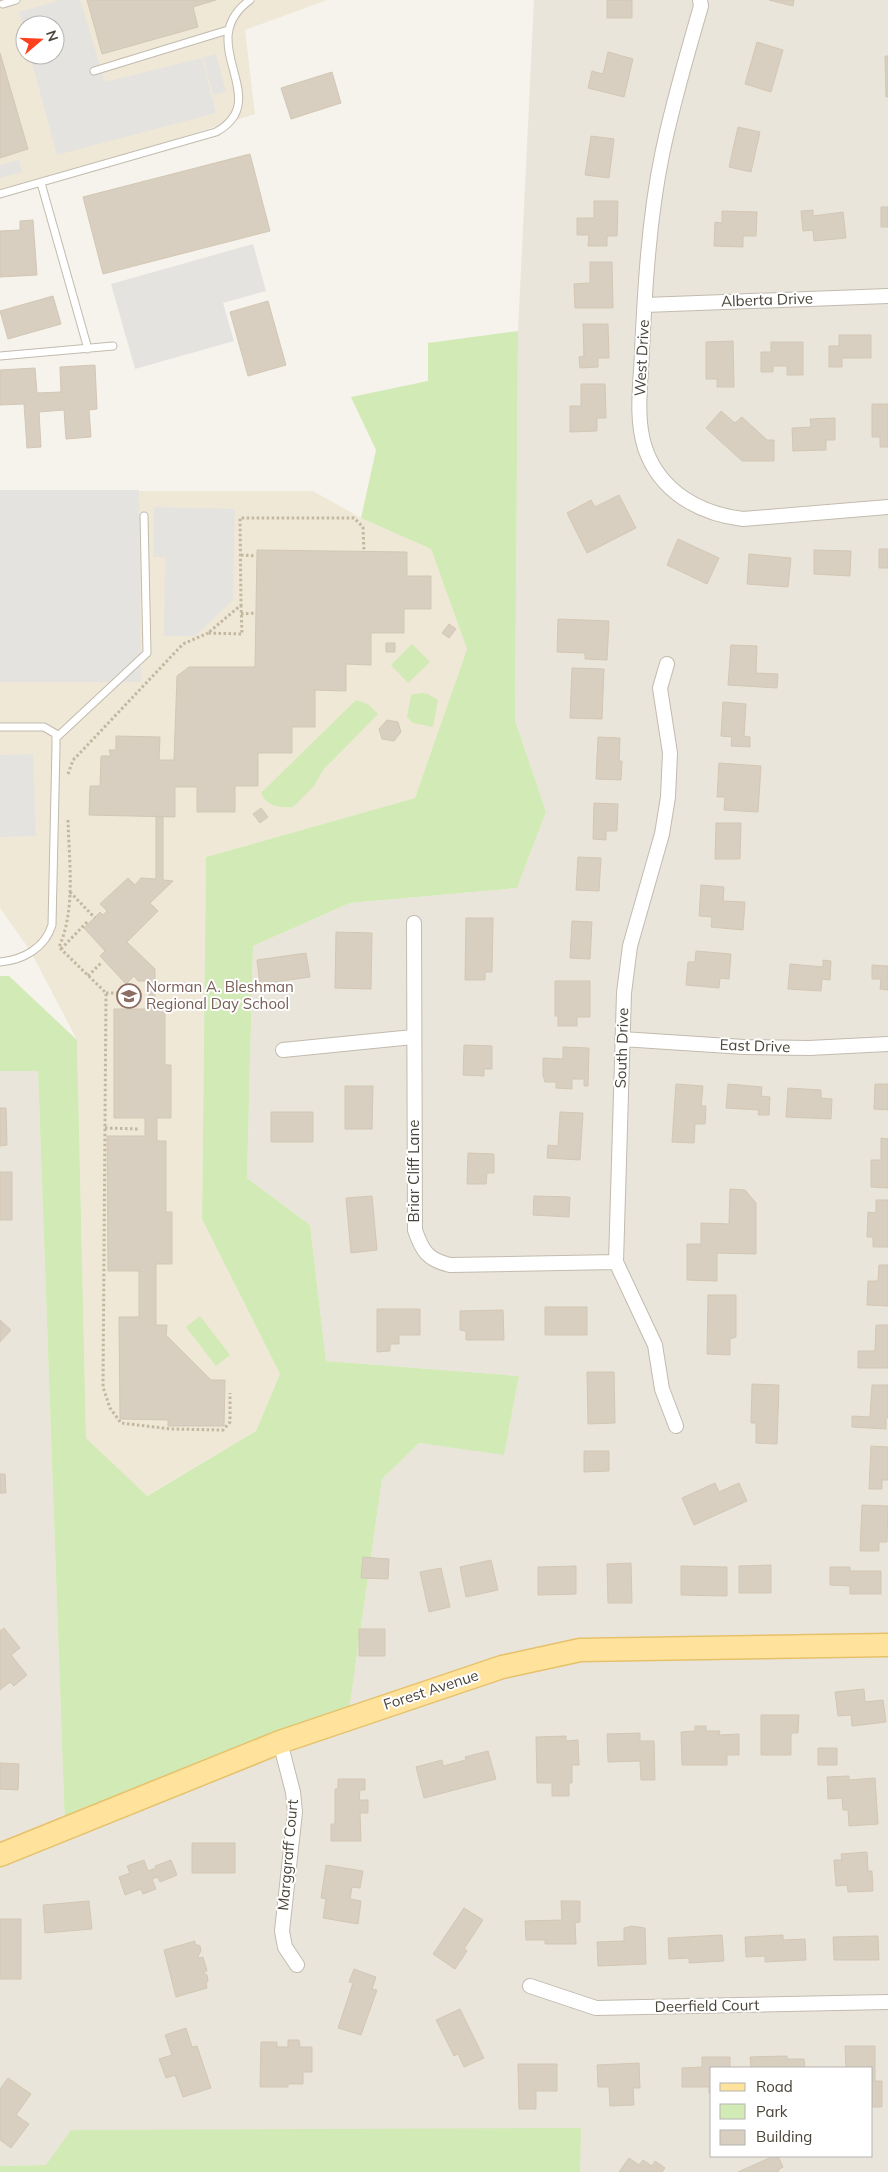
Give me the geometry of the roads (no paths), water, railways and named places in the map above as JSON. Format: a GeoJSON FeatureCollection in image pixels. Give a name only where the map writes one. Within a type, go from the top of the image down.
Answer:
{"type":"FeatureCollection","features":[{"type":"Feature","properties":{"kind":"main road","name":"Forest Avenue"},"geometry":{"type":"LineString","coordinates":[[0,1855],[280,1742],[502,1667],[580,1650],[888,1645]]}},
{"type":"Feature","properties":{"kind":"street","name":"West Drive"},"geometry":{"type":"LineString","coordinates":[[700,0],[701,6],[674,99],[661,157],[653,216],[645,305],[640,428],[646,449],[654,468],[680,496],[700,509],[721,516],[743,519],[888,507]]}},
{"type":"Feature","properties":{"kind":"street","name":"Alberta Drive"},"geometry":{"type":"LineString","coordinates":[[645,305],[888,296]]}},
{"type":"Feature","properties":{"kind":"street","name":"South Drive"},"geometry":{"type":"LineString","coordinates":[[666,664],[660,688],[670,753],[668,797],[662,834],[630,946],[624,993],[616,1262],[655,1345],[662,1389],[676,1426]]}},
{"type":"Feature","properties":{"kind":"street","name":"Briar Cliff Lane"},"geometry":{"type":"LineString","coordinates":[[414,923],[414,1230],[420,1244],[428,1256],[437,1262],[450,1265],[616,1262]]}},
{"type":"Feature","properties":{"kind":"street"},"geometry":{"type":"LineString","coordinates":[[284,1050],[413,1037]]}},
{"type":"Feature","properties":{"kind":"street","name":"East Drive"},"geometry":{"type":"LineString","coordinates":[[622,1039],[744,1047],[809,1048],[888,1044]]}},
{"type":"Feature","properties":{"kind":"street","name":"Marggraff Court"},"geometry":{"type":"LineString","coordinates":[[280,1742],[293,1792],[295,1812],[282,1930],[285,1947],[297,1965]]}},
{"type":"Feature","properties":{"kind":"street","name":"Deerfield Court"},"geometry":{"type":"LineString","coordinates":[[530,1986],[596,2008],[888,2002]]}},
{"type":"Feature","properties":{"kind":"lane"},"geometry":{"type":"LineString","coordinates":[[3,4],[16,0]]}},
{"type":"Feature","properties":{"kind":"lane"},"geometry":{"type":"LineString","coordinates":[[0,194],[209,134],[227,126],[234,117],[239,104],[239,93],[227,41],[228,30],[234,16],[250,0]]}},
{"type":"Feature","properties":{"kind":"lane"},"geometry":{"type":"LineString","coordinates":[[94,71],[228,30]]}},
{"type":"Feature","properties":{"kind":"lane"},"geometry":{"type":"LineString","coordinates":[[40,183],[88,349]]}},
{"type":"Feature","properties":{"kind":"lane"},"geometry":{"type":"LineString","coordinates":[[0,356],[113,346]]}},
{"type":"Feature","properties":{"kind":"lane"},"geometry":{"type":"LineString","coordinates":[[56,738],[147,653],[144,516]]}},
{"type":"Feature","properties":{"kind":"lane"},"geometry":{"type":"LineString","coordinates":[[0,727],[44,727],[56,734],[52,925],[43,943],[31,952],[20,958],[0,962]]}},
{"type":"Feature","properties":{"kind":"place","name":"Norman A. Bleshman Regional Day School"},"geometry":{"type":"Point","coordinates":[129,996]}}]}
